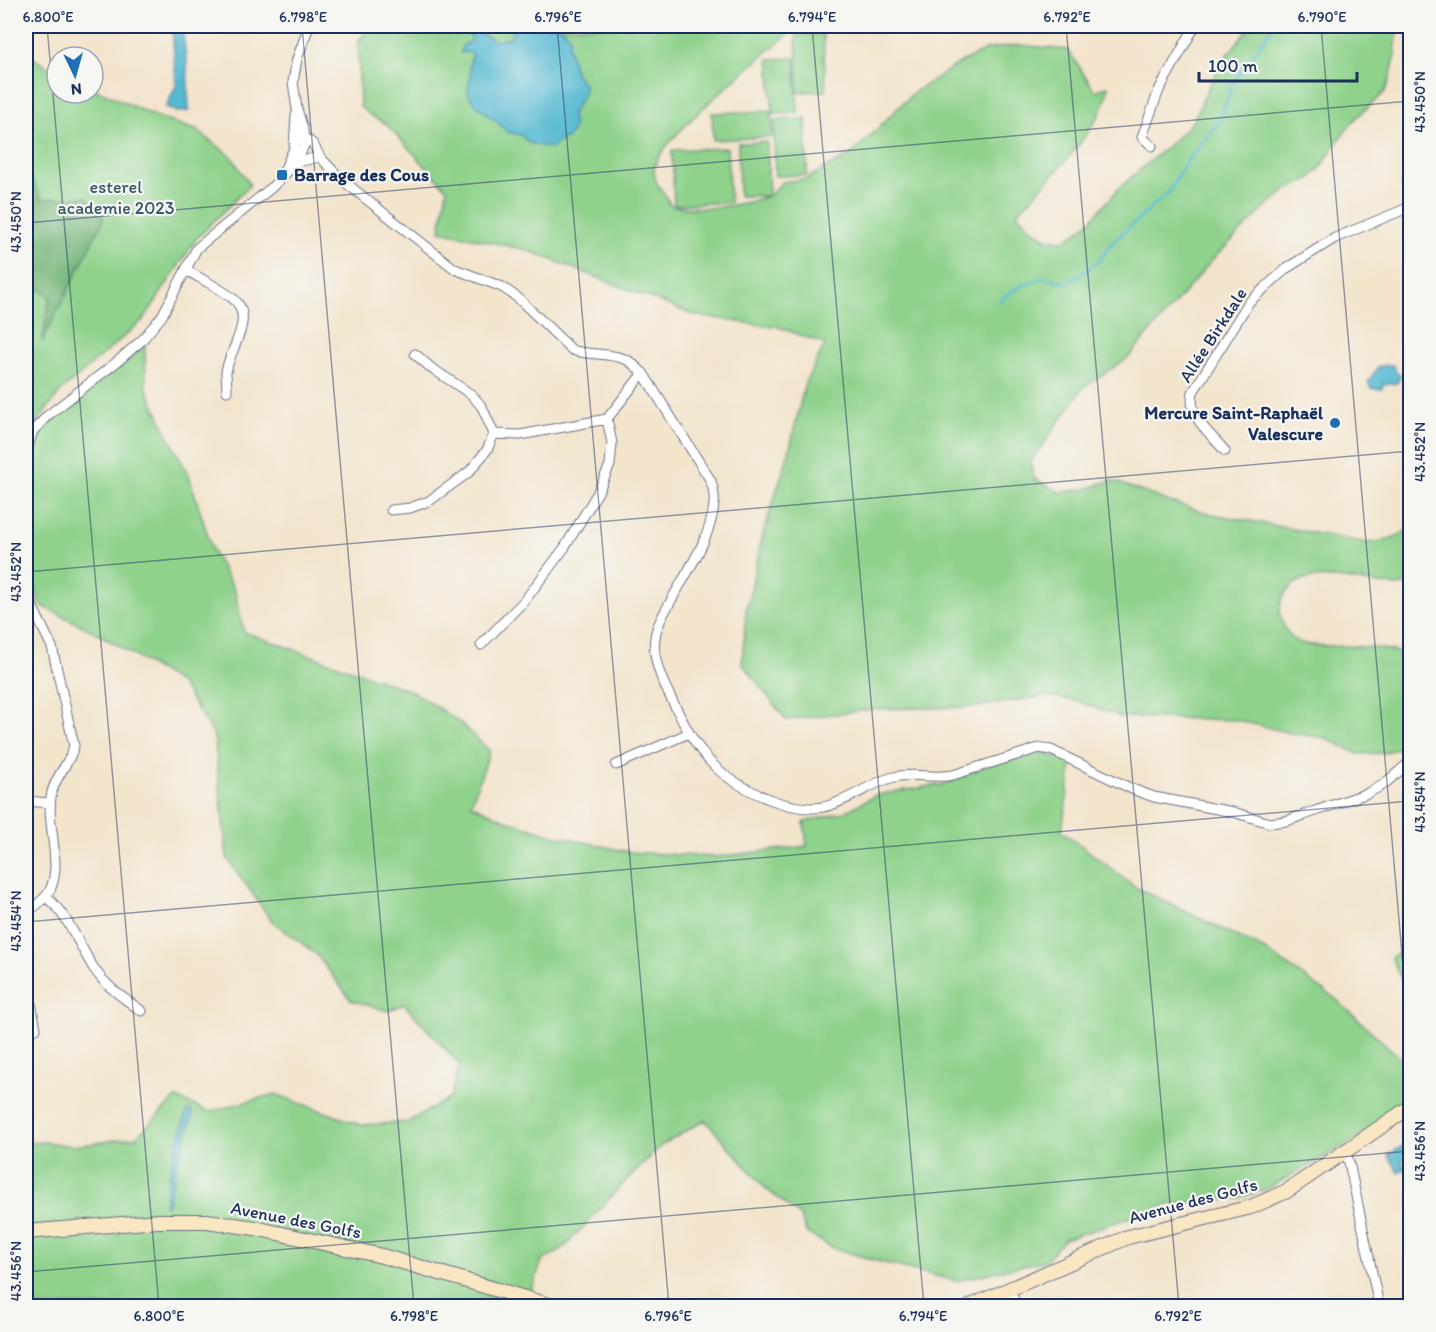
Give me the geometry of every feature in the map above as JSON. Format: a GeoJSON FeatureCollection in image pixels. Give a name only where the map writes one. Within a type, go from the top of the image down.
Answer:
{"type":"FeatureCollection","features":[{"type":"Feature","properties":{"kind":"main road","name":"Avenue des Golfs"},"geometry":{"type":"LineString","coordinates":[[971,1306],[1128,1236],[1251,1207],[1287,1191],[1410,1107]]}},
{"type":"Feature","properties":{"kind":"main road","name":"Avenue des Golfs"},"geometry":{"type":"LineString","coordinates":[[26,1232],[158,1221],[207,1221],[255,1228],[382,1256],[552,1306]]}},
{"type":"Feature","properties":{"kind":"street"},"geometry":{"type":"LineString","coordinates":[[297,162],[299,145],[294,70],[309,26]]}},
{"type":"Feature","properties":{"kind":"street"},"geometry":{"type":"LineString","coordinates":[[1152,146],[1142,137],[1159,90],[1195,26]]}},
{"type":"Feature","properties":{"kind":"street"},"geometry":{"type":"LineString","coordinates":[[299,145],[320,157],[342,180],[455,269],[502,287],[518,298],[572,350],[628,360],[643,373],[700,461],[711,481],[715,502],[711,522],[701,547],[666,609],[656,632],[657,665],[689,733],[707,759],[732,781],[775,801],[805,808],[834,804],[894,777],[953,775],[1039,748],[1051,750],[1132,789],[1154,797],[1233,812],[1263,822],[1278,823],[1368,793],[1383,785],[1410,762]]}},
{"type":"Feature","properties":{"kind":"street"},"geometry":{"type":"LineString","coordinates":[[282,175],[299,145]]}},
{"type":"Feature","properties":{"kind":"street"},"geometry":{"type":"LineString","coordinates":[[26,452],[33,431],[47,416],[142,340],[162,316],[197,248],[270,188],[297,162],[320,157]]}},
{"type":"Feature","properties":{"kind":"street"},"geometry":{"type":"LineString","coordinates":[[1410,164],[1408,193],[1410,206]]}},
{"type":"Feature","properties":{"kind":"street","name":"Allée Birkdale"},"geometry":{"type":"LineString","coordinates":[[1225,451],[1195,417],[1191,404],[1193,392],[1249,302],[1287,268],[1335,238],[1410,206]]}},
{"type":"Feature","properties":{"kind":"street"},"geometry":{"type":"LineString","coordinates":[[186,270],[232,297],[242,313],[242,327],[226,370],[227,391]]}},
{"type":"Feature","properties":{"kind":"street"},"geometry":{"type":"LineString","coordinates":[[391,510],[410,508],[429,501],[469,472],[487,450],[494,434],[482,407],[472,395],[430,367],[416,354]]}},
{"type":"Feature","properties":{"kind":"street"},"geometry":{"type":"LineString","coordinates":[[494,434],[520,435],[607,419],[643,373]]}},
{"type":"Feature","properties":{"kind":"street"},"geometry":{"type":"LineString","coordinates":[[481,645],[525,600],[565,547],[598,492],[610,465],[612,443],[607,419]]}},
{"type":"Feature","properties":{"kind":"street"},"geometry":{"type":"LineString","coordinates":[[26,582],[33,608],[52,647],[74,746],[52,792],[50,803],[54,864],[52,884],[46,897],[26,913]]}},
{"type":"Feature","properties":{"kind":"street"},"geometry":{"type":"LineString","coordinates":[[616,765],[689,733]]}},
{"type":"Feature","properties":{"kind":"street"},"geometry":{"type":"LineString","coordinates":[[26,801],[50,803]]}},
{"type":"Feature","properties":{"kind":"street"},"geometry":{"type":"LineString","coordinates":[[46,897],[62,914],[107,985],[142,1011]]}},
{"type":"Feature","properties":{"kind":"street"},"geometry":{"type":"LineString","coordinates":[[26,990],[32,1003],[36,1029]]}},
{"type":"Feature","properties":{"kind":"street"},"geometry":{"type":"LineString","coordinates":[[1345,1152],[1379,1306]]}},
{"type":"Feature","properties":{"kind":"street"},"geometry":{"type":"LineString","coordinates":[[1009,1289],[1017,1306]]}},
{"type":"Feature","properties":{"kind":"green space"},"geometry":{"type":"Polygon","coordinates":[[[370,26],[798,26],[717,95],[660,155],[654,175],[670,205],[693,208],[733,205],[768,196],[739,196],[738,143],[767,142],[769,196],[782,182],[806,179],[853,153],[913,93],[961,62],[988,49],[1019,45],[1068,50],[1095,91],[1108,86],[1105,101],[1086,136],[1017,214],[1036,232],[1048,239],[1061,241],[1075,234],[1091,220],[1120,187],[1177,138],[1193,121],[1211,82],[1228,54],[1251,26],[1396,26],[1394,61],[1384,93],[1357,117],[1311,178],[1287,190],[1269,204],[1213,259],[1129,357],[1083,388],[1031,463],[1033,478],[1059,492],[1086,489],[1111,480],[1207,513],[1367,543],[1390,539],[1410,529],[1410,584],[1397,586],[1320,577],[1304,579],[1288,589],[1282,600],[1280,612],[1283,625],[1288,633],[1302,644],[1373,648],[1410,657],[1410,739],[1396,749],[1383,753],[1358,754],[1326,738],[1290,733],[1237,720],[1121,717],[1077,701],[1047,696],[976,707],[875,709],[786,720],[742,663],[746,611],[763,534],[789,452],[805,383],[825,344],[773,325],[772,327],[694,315],[527,250],[440,231],[447,189],[386,124],[360,107],[358,42],[370,26]]]}},
{"type":"Feature","properties":{"kind":"green space"},"geometry":{"type":"Polygon","coordinates":[[[823,33],[826,91],[798,92],[796,35],[823,33]]]}},
{"type":"Feature","properties":{"kind":"green space","name":"esterel academie 2023"},"geometry":{"type":"Polygon","coordinates":[[[26,54],[45,65],[45,105],[105,105],[105,93],[159,118],[196,130],[231,156],[250,185],[196,239],[144,319],[61,391],[26,436],[26,54]]]}},
{"type":"Feature","properties":{"kind":"green space"},"geometry":{"type":"Polygon","coordinates":[[[795,58],[798,113],[773,114],[769,59],[795,58]]]}},
{"type":"Feature","properties":{"kind":"green space"},"geometry":{"type":"Polygon","coordinates":[[[771,111],[772,137],[713,140],[712,113],[771,111]]]}},
{"type":"Feature","properties":{"kind":"green space"},"geometry":{"type":"Polygon","coordinates":[[[806,119],[807,175],[775,176],[774,120],[806,119]]]}},
{"type":"Feature","properties":{"kind":"green space"},"geometry":{"type":"Polygon","coordinates":[[[727,148],[730,202],[674,205],[672,150],[727,148]]]}},
{"type":"Feature","properties":{"kind":"green space"},"geometry":{"type":"Polygon","coordinates":[[[26,173],[29,174],[42,199],[87,197],[104,219],[42,342],[50,297],[26,281],[26,173]]]}},
{"type":"Feature","properties":{"kind":"green space"},"geometry":{"type":"Polygon","coordinates":[[[145,345],[146,386],[189,476],[213,552],[235,591],[244,632],[414,692],[459,722],[490,751],[471,804],[503,819],[553,835],[629,852],[715,857],[807,846],[804,822],[845,812],[876,795],[944,784],[1029,748],[1072,762],[1062,831],[1137,888],[1265,950],[1336,999],[1410,1067],[1410,1109],[1267,1189],[1239,1198],[1171,1204],[1065,1239],[1046,1260],[956,1281],[831,1247],[807,1233],[800,1216],[765,1188],[705,1120],[662,1145],[563,1249],[542,1261],[526,1306],[26,1306],[26,1143],[44,1142],[74,1146],[136,1137],[176,1098],[209,1112],[275,1094],[361,1125],[408,1122],[450,1098],[460,1065],[404,1004],[388,1011],[351,1000],[316,954],[272,921],[227,858],[214,735],[181,684],[99,634],[40,605],[30,567],[26,527],[27,485],[33,436],[145,345]]]}},
{"type":"Feature","properties":{"kind":"green space"},"geometry":{"type":"Polygon","coordinates":[[[1410,948],[1410,999],[1391,957],[1410,948]]]}},
{"type":"Feature","properties":{"kind":"water"},"geometry":{"type":"Polygon","coordinates":[[[172,26],[182,26],[187,64],[189,111],[177,112],[166,107],[176,86],[172,26]]]}},
{"type":"Feature","properties":{"kind":"water"},"geometry":{"type":"Polygon","coordinates":[[[513,26],[560,26],[570,36],[569,47],[575,73],[584,84],[584,92],[572,114],[574,128],[568,138],[559,141],[551,148],[529,143],[521,135],[507,132],[474,103],[468,92],[470,63],[473,55],[470,52],[461,53],[462,46],[471,41],[470,32],[478,32],[496,41],[511,37],[513,26]]]}},
{"type":"Feature","properties":{"kind":"water"},"geometry":{"type":"Polygon","coordinates":[[[1393,365],[1401,375],[1397,383],[1384,384],[1381,389],[1372,389],[1368,382],[1379,366],[1393,365]]]}},
{"type":"Feature","properties":{"kind":"water"},"geometry":{"type":"Polygon","coordinates":[[[190,1110],[193,1114],[176,1166],[167,1207],[164,1205],[172,1162],[187,1112],[190,1110]]]}},
{"type":"Feature","properties":{"kind":"water"},"geometry":{"type":"Polygon","coordinates":[[[1409,1142],[1410,1156],[1401,1163],[1409,1167],[1399,1173],[1388,1155],[1409,1142]]]}},
{"type":"Feature","properties":{"kind":"waterway"},"geometry":{"type":"LineString","coordinates":[[999,301],[1015,289],[1044,277],[1068,283],[1081,275],[1098,261],[1113,242],[1169,192],[1188,159],[1219,122],[1233,83],[1273,26]]}},
{"type":"Feature","properties":{"kind":"place","name":"Barrage des Cous"},"geometry":{"type":"Point","coordinates":[282,175]}},
{"type":"Feature","properties":{"kind":"place","name":"Mercure Saint-Raphaël Valescure"},"geometry":{"type":"Point","coordinates":[1335,423]}}]}
